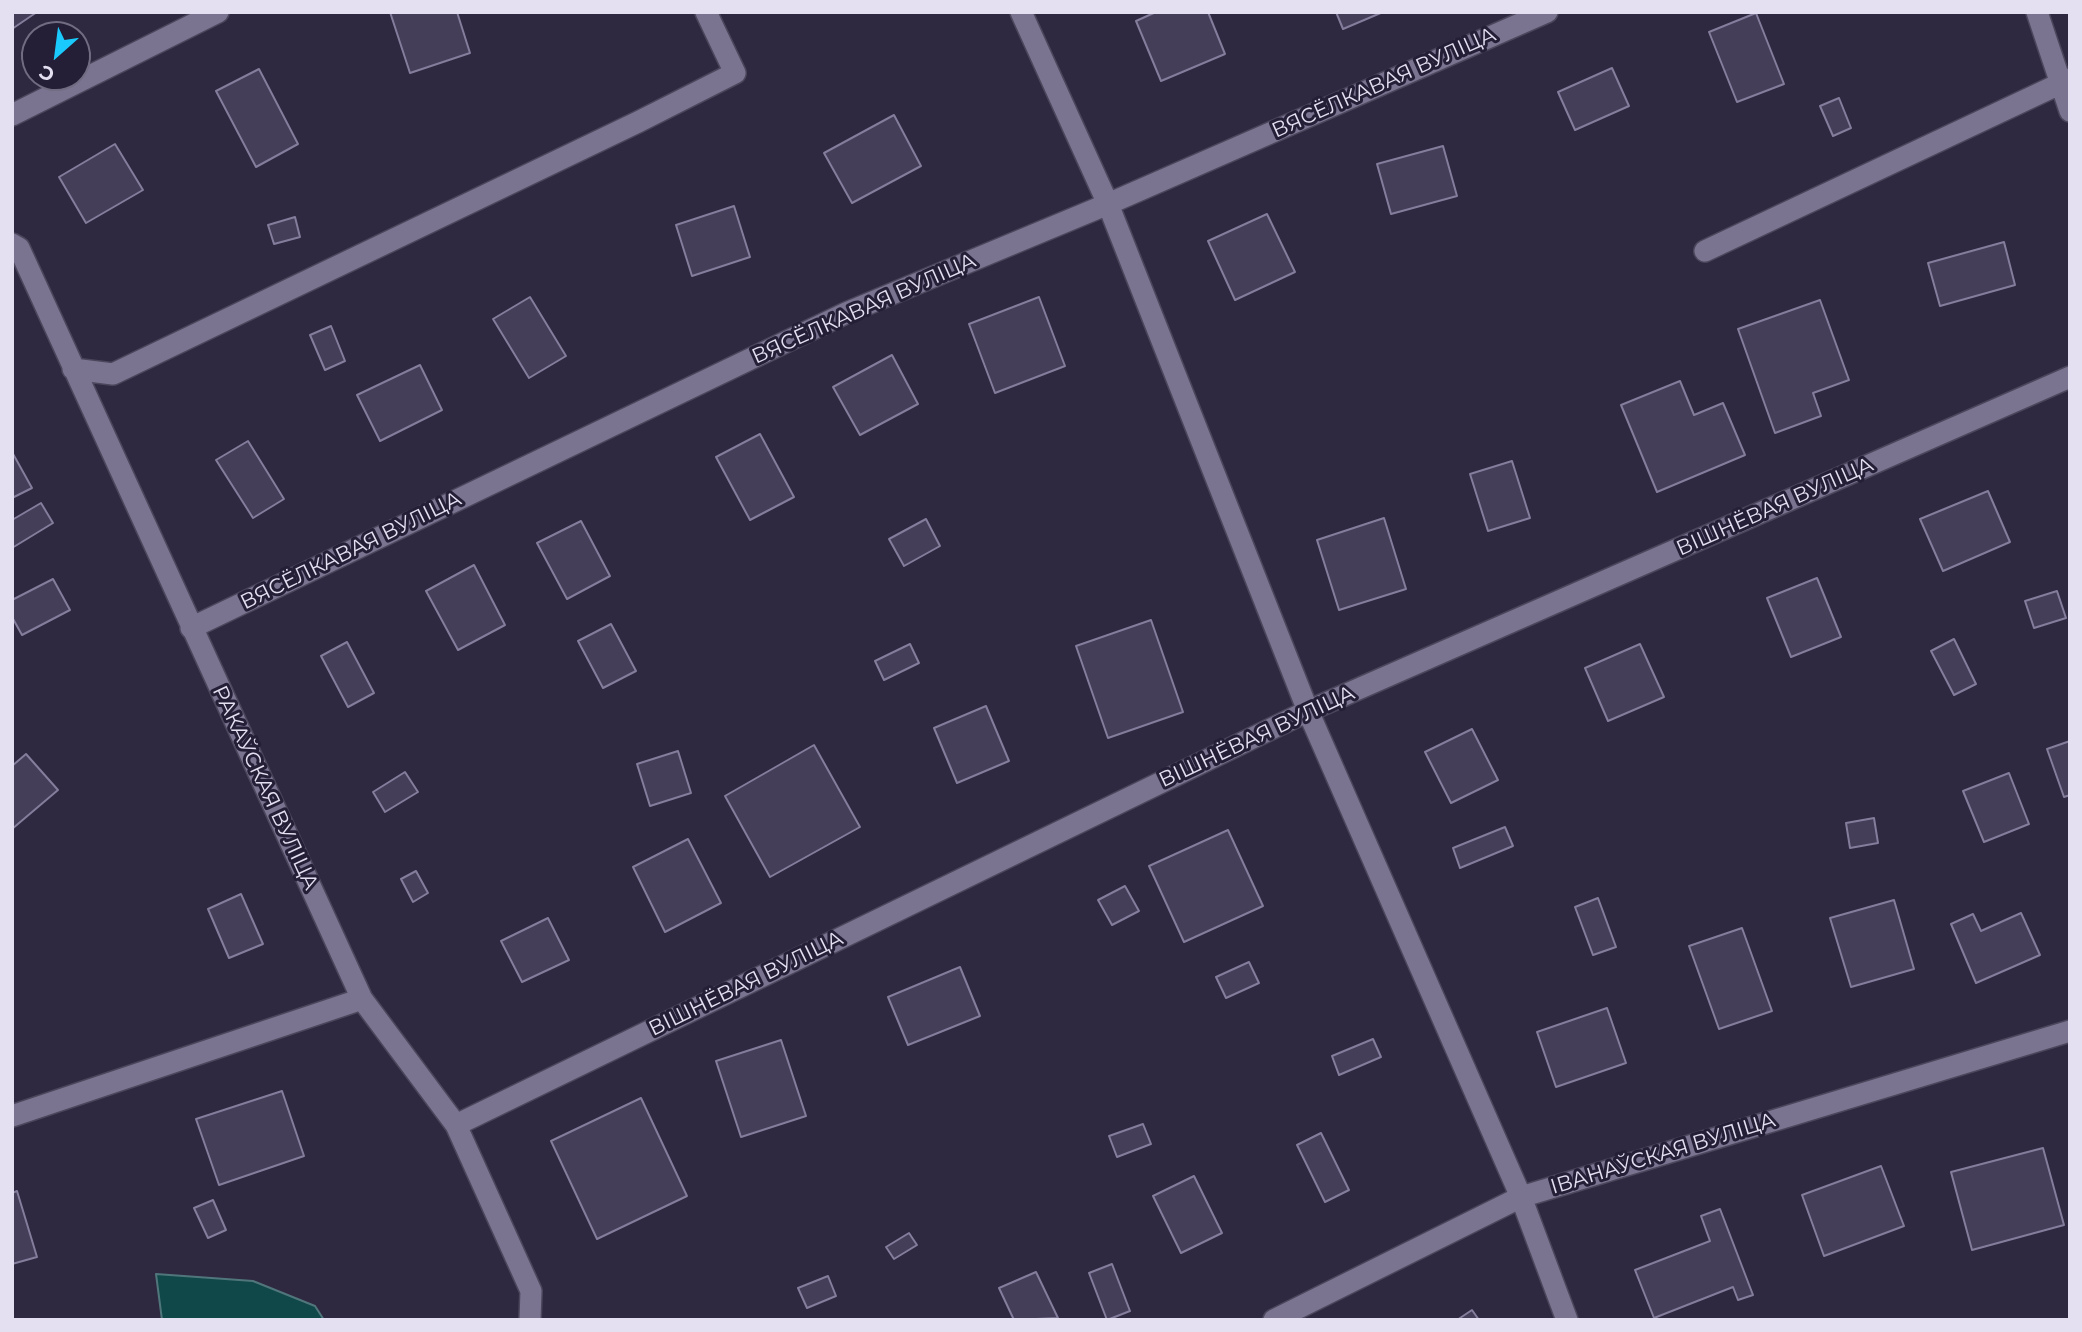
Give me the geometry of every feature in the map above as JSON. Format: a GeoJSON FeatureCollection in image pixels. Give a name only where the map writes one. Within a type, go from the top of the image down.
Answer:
{"type":"FeatureCollection","features":[{"type":"Feature","properties":{"kind":"street"},"geometry":{"type":"LineString","coordinates":[[12,115],[218,12]]}},
{"type":"Feature","properties":{"kind":"street"},"geometry":{"type":"LineString","coordinates":[[73,369],[113,374],[638,122],[734,73],[706,12]]}},
{"type":"Feature","properties":{"kind":"street"},"geometry":{"type":"LineString","coordinates":[[1021,12],[1108,204],[1308,711],[1521,1197],[1567,1320]]}},
{"type":"Feature","properties":{"kind":"street","name":"ВЯСЁЛКАВАЯ ВУЛІЦА"},"geometry":{"type":"LineString","coordinates":[[191,628],[846,313],[1108,204],[1547,12]]}},
{"type":"Feature","properties":{"kind":"street"},"geometry":{"type":"LineString","coordinates":[[2037,12],[2065,81],[2070,111]]}},
{"type":"Feature","properties":{"kind":"street"},"geometry":{"type":"LineString","coordinates":[[1705,251],[2065,81]]}},
{"type":"Feature","properties":{"kind":"street","name":"РАКАЎСКАЯ ВУЛІЦА"},"geometry":{"type":"LineString","coordinates":[[12,244],[19,248],[362,999],[456,1125],[531,1291],[530,1320]]}},
{"type":"Feature","properties":{"kind":"street","name":"ВІШНЁВАЯ ВУЛІЦА"},"geometry":{"type":"LineString","coordinates":[[456,1125],[1308,711],[2070,377]]}},
{"type":"Feature","properties":{"kind":"street"},"geometry":{"type":"LineString","coordinates":[[12,1116],[362,999]]}},
{"type":"Feature","properties":{"kind":"street","name":"ІВАНАЎСКАЯ ВУЛІЦА"},"geometry":{"type":"LineString","coordinates":[[1274,1320],[1521,1197],[2070,1031]]}},
{"type":"Feature","properties":{"kind":"shaded area"},"geometry":{"type":"Polygon","coordinates":[[[156,1274],[253,1281],[315,1306],[324,1320],[162,1320],[156,1274]]]}},
{"type":"Feature","properties":{"kind":"building"},"geometry":{"type":"Polygon","coordinates":[[[12,12],[37,12],[21,21],[12,29],[12,12]]]}},
{"type":"Feature","properties":{"kind":"building"},"geometry":{"type":"Polygon","coordinates":[[[390,12],[457,12],[470,53],[410,73],[390,12]]]}},
{"type":"Feature","properties":{"kind":"building"},"geometry":{"type":"Polygon","coordinates":[[[1156,12],[1208,12],[1225,54],[1161,81],[1136,21],[1156,12]]]}},
{"type":"Feature","properties":{"kind":"building"},"geometry":{"type":"Polygon","coordinates":[[[1336,12],[1383,12],[1343,29],[1336,12]]]}},
{"type":"Feature","properties":{"kind":"building"},"geometry":{"type":"Polygon","coordinates":[[[1756,13],[1784,84],[1737,102],[1709,32],[1756,13]]]}},
{"type":"Feature","properties":{"kind":"building"},"geometry":{"type":"Polygon","coordinates":[[[1612,68],[1629,106],[1575,130],[1558,92],[1612,68]]]}},
{"type":"Feature","properties":{"kind":"building"},"geometry":{"type":"Polygon","coordinates":[[[259,69],[298,144],[256,167],[216,91],[259,69]]]}},
{"type":"Feature","properties":{"kind":"building"},"geometry":{"type":"Polygon","coordinates":[[[1839,98],[1851,128],[1833,136],[1820,106],[1839,98]]]}},
{"type":"Feature","properties":{"kind":"building"},"geometry":{"type":"Polygon","coordinates":[[[894,115],[921,166],[852,203],[824,153],[894,115]]]}},
{"type":"Feature","properties":{"kind":"building"},"geometry":{"type":"Polygon","coordinates":[[[115,144],[143,190],[86,223],[59,177],[115,144]]]}},
{"type":"Feature","properties":{"kind":"building"},"geometry":{"type":"Polygon","coordinates":[[[1443,146],[1457,196],[1391,214],[1377,164],[1443,146]]]}},
{"type":"Feature","properties":{"kind":"building"},"geometry":{"type":"Polygon","coordinates":[[[734,206],[750,257],[692,276],[676,225],[734,206]]]}},
{"type":"Feature","properties":{"kind":"building"},"geometry":{"type":"Polygon","coordinates":[[[1267,214],[1295,272],[1235,300],[1208,241],[1267,214]]]}},
{"type":"Feature","properties":{"kind":"building"},"geometry":{"type":"Polygon","coordinates":[[[295,217],[300,237],[274,244],[268,225],[295,217]]]}},
{"type":"Feature","properties":{"kind":"building"},"geometry":{"type":"Polygon","coordinates":[[[2004,242],[2015,285],[1940,306],[1928,263],[2004,242]]]}},
{"type":"Feature","properties":{"kind":"building"},"geometry":{"type":"Polygon","coordinates":[[[530,297],[566,356],[529,378],[493,319],[530,297]]]}},
{"type":"Feature","properties":{"kind":"building"},"geometry":{"type":"Polygon","coordinates":[[[1039,297],[1065,366],[995,393],[969,324],[1039,297]]]}},
{"type":"Feature","properties":{"kind":"building"},"geometry":{"type":"Polygon","coordinates":[[[1820,300],[1849,380],[1813,393],[1821,416],[1775,433],[1738,329],[1820,300]]]}},
{"type":"Feature","properties":{"kind":"building"},"geometry":{"type":"Polygon","coordinates":[[[331,326],[345,361],[325,370],[310,335],[331,326]]]}},
{"type":"Feature","properties":{"kind":"building"},"geometry":{"type":"Polygon","coordinates":[[[892,355],[918,404],[860,435],[833,387],[892,355]]]}},
{"type":"Feature","properties":{"kind":"building"},"geometry":{"type":"Polygon","coordinates":[[[420,365],[442,410],[380,441],[357,395],[420,365]]]}},
{"type":"Feature","properties":{"kind":"building"},"geometry":{"type":"Polygon","coordinates":[[[1680,381],[1694,415],[1723,403],[1745,455],[1657,492],[1621,405],[1680,381]]]}},
{"type":"Feature","properties":{"kind":"building"},"geometry":{"type":"Polygon","coordinates":[[[760,434],[794,497],[750,520],[716,457],[760,434]]]}},
{"type":"Feature","properties":{"kind":"building"},"geometry":{"type":"Polygon","coordinates":[[[248,441],[284,499],[253,518],[216,460],[248,441]]]}},
{"type":"Feature","properties":{"kind":"building"},"geometry":{"type":"Polygon","coordinates":[[[12,452],[32,488],[12,498],[12,452]]]}},
{"type":"Feature","properties":{"kind":"building"},"geometry":{"type":"Polygon","coordinates":[[[1512,461],[1530,518],[1488,531],[1470,474],[1512,461]]]}},
{"type":"Feature","properties":{"kind":"building"},"geometry":{"type":"Polygon","coordinates":[[[1988,491],[2010,542],[1943,571],[1920,519],[1988,491]]]}},
{"type":"Feature","properties":{"kind":"building"},"geometry":{"type":"Polygon","coordinates":[[[41,503],[53,523],[12,548],[12,520],[41,503]]]}},
{"type":"Feature","properties":{"kind":"building"},"geometry":{"type":"Polygon","coordinates":[[[1384,518],[1406,589],[1339,610],[1317,540],[1384,518]]]}},
{"type":"Feature","properties":{"kind":"building"},"geometry":{"type":"Polygon","coordinates":[[[926,519],[940,546],[904,566],[889,539],[926,519]]]}},
{"type":"Feature","properties":{"kind":"building"},"geometry":{"type":"Polygon","coordinates":[[[581,521],[610,576],[567,599],[537,543],[581,521]]]}},
{"type":"Feature","properties":{"kind":"building"},"geometry":{"type":"Polygon","coordinates":[[[474,565],[505,625],[458,650],[426,591],[474,565]]]}},
{"type":"Feature","properties":{"kind":"building"},"geometry":{"type":"Polygon","coordinates":[[[1817,578],[1841,637],[1791,657],[1767,598],[1817,578]]]}},
{"type":"Feature","properties":{"kind":"building"},"geometry":{"type":"Polygon","coordinates":[[[53,579],[70,610],[22,635],[12,617],[12,600],[53,579]]]}},
{"type":"Feature","properties":{"kind":"building"},"geometry":{"type":"Polygon","coordinates":[[[2057,591],[2066,618],[2034,628],[2025,601],[2057,591]]]}},
{"type":"Feature","properties":{"kind":"building"},"geometry":{"type":"Polygon","coordinates":[[[1151,620],[1183,712],[1108,738],[1076,646],[1151,620]]]}},
{"type":"Feature","properties":{"kind":"building"},"geometry":{"type":"Polygon","coordinates":[[[611,624],[636,671],[603,688],[578,641],[611,624]]]}},
{"type":"Feature","properties":{"kind":"building"},"geometry":{"type":"Polygon","coordinates":[[[1954,639],[1976,684],[1954,695],[1931,651],[1954,639]]]}},
{"type":"Feature","properties":{"kind":"building"},"geometry":{"type":"Polygon","coordinates":[[[347,642],[374,693],[348,707],[321,656],[347,642]]]}},
{"type":"Feature","properties":{"kind":"building"},"geometry":{"type":"Polygon","coordinates":[[[910,644],[919,663],[884,680],[875,661],[910,644]]]}},
{"type":"Feature","properties":{"kind":"building"},"geometry":{"type":"Polygon","coordinates":[[[1640,644],[1664,697],[1608,721],[1585,668],[1640,644]]]}},
{"type":"Feature","properties":{"kind":"building"},"geometry":{"type":"Polygon","coordinates":[[[986,706],[1009,761],[957,783],[934,728],[986,706]]]}},
{"type":"Feature","properties":{"kind":"building"},"geometry":{"type":"Polygon","coordinates":[[[1472,729],[1498,780],[1451,803],[1425,752],[1472,729]]]}},
{"type":"Feature","properties":{"kind":"building"},"geometry":{"type":"Polygon","coordinates":[[[2070,741],[2070,795],[2064,797],[2047,749],[2070,741]]]}},
{"type":"Feature","properties":{"kind":"building"},"geometry":{"type":"Polygon","coordinates":[[[814,745],[860,827],[770,877],[725,796],[814,745]]]}},
{"type":"Feature","properties":{"kind":"building"},"geometry":{"type":"Polygon","coordinates":[[[678,751],[691,793],[650,806],[637,764],[678,751]]]}},
{"type":"Feature","properties":{"kind":"building"},"geometry":{"type":"Polygon","coordinates":[[[26,754],[58,790],[12,829],[12,766],[26,754]]]}},
{"type":"Feature","properties":{"kind":"building"},"geometry":{"type":"Polygon","coordinates":[[[405,772],[418,792],[385,812],[373,792],[405,772]]]}},
{"type":"Feature","properties":{"kind":"building"},"geometry":{"type":"Polygon","coordinates":[[[2009,773],[2029,824],[1984,842],[1963,791],[2009,773]]]}},
{"type":"Feature","properties":{"kind":"building"},"geometry":{"type":"Polygon","coordinates":[[[1874,818],[1878,843],[1850,848],[1846,823],[1874,818]]]}},
{"type":"Feature","properties":{"kind":"building"},"geometry":{"type":"Polygon","coordinates":[[[1505,827],[1513,846],[1460,868],[1453,848],[1505,827]]]}},
{"type":"Feature","properties":{"kind":"building"},"geometry":{"type":"Polygon","coordinates":[[[1228,830],[1263,906],[1184,942],[1149,866],[1228,830]]]}},
{"type":"Feature","properties":{"kind":"building"},"geometry":{"type":"Polygon","coordinates":[[[688,839],[721,903],[665,932],[633,867],[688,839]]]}},
{"type":"Feature","properties":{"kind":"building"},"geometry":{"type":"Polygon","coordinates":[[[416,871],[428,893],[413,902],[401,879],[416,871]]]}},
{"type":"Feature","properties":{"kind":"building"},"geometry":{"type":"Polygon","coordinates":[[[1125,886],[1139,911],[1112,925],[1098,900],[1125,886]]]}},
{"type":"Feature","properties":{"kind":"building"},"geometry":{"type":"Polygon","coordinates":[[[241,894],[263,944],[229,958],[208,909],[241,894]]]}},
{"type":"Feature","properties":{"kind":"building"},"geometry":{"type":"Polygon","coordinates":[[[1598,898],[1616,947],[1593,955],[1575,907],[1598,898]]]}},
{"type":"Feature","properties":{"kind":"building"},"geometry":{"type":"Polygon","coordinates":[[[1894,900],[1914,969],[1851,987],[1830,918],[1894,900]]]}},
{"type":"Feature","properties":{"kind":"building"},"geometry":{"type":"Polygon","coordinates":[[[2021,913],[2040,955],[1976,983],[1951,924],[1973,914],[1981,931],[2021,913]]]}},
{"type":"Feature","properties":{"kind":"building"},"geometry":{"type":"Polygon","coordinates":[[[548,918],[569,960],[522,982],[501,941],[548,918]]]}},
{"type":"Feature","properties":{"kind":"building"},"geometry":{"type":"Polygon","coordinates":[[[1742,928],[1772,1011],[1719,1029],[1689,946],[1742,928]]]}},
{"type":"Feature","properties":{"kind":"building"},"geometry":{"type":"Polygon","coordinates":[[[1249,962],[1259,983],[1226,998],[1216,977],[1249,962]]]}},
{"type":"Feature","properties":{"kind":"building"},"geometry":{"type":"Polygon","coordinates":[[[960,967],[980,1016],[908,1045],[888,997],[960,967]]]}},
{"type":"Feature","properties":{"kind":"building"},"geometry":{"type":"Polygon","coordinates":[[[1607,1008],[1626,1063],[1556,1087],[1537,1032],[1607,1008]]]}},
{"type":"Feature","properties":{"kind":"building"},"geometry":{"type":"Polygon","coordinates":[[[1373,1039],[1381,1057],[1339,1075],[1332,1056],[1373,1039]]]}},
{"type":"Feature","properties":{"kind":"building"},"geometry":{"type":"Polygon","coordinates":[[[781,1040],[806,1116],[741,1137],[716,1061],[781,1040]]]}},
{"type":"Feature","properties":{"kind":"building"},"geometry":{"type":"Polygon","coordinates":[[[282,1091],[304,1156],[219,1185],[196,1119],[282,1091]]]}},
{"type":"Feature","properties":{"kind":"building"},"geometry":{"type":"Polygon","coordinates":[[[641,1098],[687,1196],[597,1239],[551,1141],[641,1098]]]}},
{"type":"Feature","properties":{"kind":"building"},"geometry":{"type":"Polygon","coordinates":[[[1143,1124],[1151,1144],[1117,1157],[1109,1136],[1143,1124]]]}},
{"type":"Feature","properties":{"kind":"building"},"geometry":{"type":"Polygon","coordinates":[[[1321,1133],[1349,1190],[1325,1202],[1297,1145],[1321,1133]]]}},
{"type":"Feature","properties":{"kind":"building"},"geometry":{"type":"Polygon","coordinates":[[[2043,1148],[2064,1225],[1972,1250],[1951,1172],[2043,1148]]]}},
{"type":"Feature","properties":{"kind":"building"},"geometry":{"type":"Polygon","coordinates":[[[1881,1166],[1904,1226],[1824,1256],[1802,1195],[1881,1166]]]}},
{"type":"Feature","properties":{"kind":"building"},"geometry":{"type":"Polygon","coordinates":[[[1194,1176],[1222,1233],[1181,1253],[1153,1196],[1194,1176]]]}},
{"type":"Feature","properties":{"kind":"building"},"geometry":{"type":"Polygon","coordinates":[[[17,1191],[37,1257],[12,1264],[12,1193],[17,1191]]]}},
{"type":"Feature","properties":{"kind":"building"},"geometry":{"type":"Polygon","coordinates":[[[213,1200],[226,1230],[208,1238],[194,1208],[213,1200]]]}},
{"type":"Feature","properties":{"kind":"building"},"geometry":{"type":"Polygon","coordinates":[[[1720,1209],[1753,1295],[1738,1300],[1733,1287],[1654,1318],[1635,1270],[1710,1241],[1701,1216],[1720,1209]]]}},
{"type":"Feature","properties":{"kind":"building"},"geometry":{"type":"Polygon","coordinates":[[[909,1233],[917,1245],[894,1259],[886,1247],[909,1233]]]}},
{"type":"Feature","properties":{"kind":"building"},"geometry":{"type":"Polygon","coordinates":[[[1112,1264],[1130,1311],[1107,1320],[1089,1273],[1112,1264]]]}},
{"type":"Feature","properties":{"kind":"building"},"geometry":{"type":"Polygon","coordinates":[[[1036,1272],[1058,1318],[1014,1320],[999,1288],[1036,1272]]]}},
{"type":"Feature","properties":{"kind":"building"},"geometry":{"type":"Polygon","coordinates":[[[828,1276],[836,1296],[807,1308],[798,1288],[828,1276]]]}},
{"type":"Feature","properties":{"kind":"building"},"geometry":{"type":"Polygon","coordinates":[[[1472,1310],[1479,1320],[1457,1320],[1472,1310]]]}}]}
